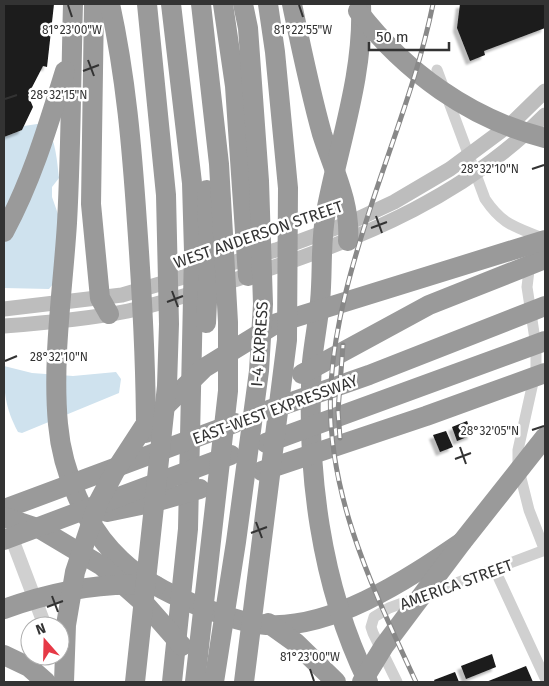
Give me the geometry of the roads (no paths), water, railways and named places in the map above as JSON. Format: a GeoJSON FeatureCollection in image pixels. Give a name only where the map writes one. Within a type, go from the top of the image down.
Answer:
{"type":"FeatureCollection","features":[{"type":"Feature","properties":{"kind":"highway"},"geometry":{"type":"LineString","coordinates":[[72,4],[68,200],[58,357],[58,423],[62,450],[82,507],[104,540],[120,560],[180,598],[231,618],[260,624],[316,620],[368,600],[418,572],[462,542]]}},
{"type":"Feature","properties":{"kind":"highway"},"geometry":{"type":"LineString","coordinates":[[94,4],[91,204],[112,308]]}},
{"type":"Feature","properties":{"kind":"highway"},"geometry":{"type":"LineString","coordinates":[[110,4],[120,49],[129,108],[146,366],[146,462],[136,682]]}},
{"type":"Feature","properties":{"kind":"highway"},"geometry":{"type":"LineString","coordinates":[[140,624],[165,404],[169,324],[166,196],[147,4]]}},
{"type":"Feature","properties":{"kind":"highway"},"geometry":{"type":"LineString","coordinates":[[171,4],[184,98],[193,212],[193,335],[188,529]]}},
{"type":"Feature","properties":{"kind":"highway"},"geometry":{"type":"LineString","coordinates":[[172,682],[201,393],[210,261],[207,168],[190,4]]}},
{"type":"Feature","properties":{"kind":"highway"},"geometry":{"type":"LineString","coordinates":[[195,682],[228,391],[226,283],[219,164],[201,4]]}},
{"type":"Feature","properties":{"kind":"highway"},"geometry":{"type":"LineString","coordinates":[[224,4],[235,86],[248,267]]}},
{"type":"Feature","properties":{"kind":"highway","name":"I-4 EXPRESS"},"geometry":{"type":"LineString","coordinates":[[214,682],[236,542],[259,371],[263,304],[258,171],[248,28],[243,4]]}},
{"type":"Feature","properties":{"kind":"highway"},"geometry":{"type":"LineString","coordinates":[[244,682],[287,340],[288,188],[276,52],[268,4]]}},
{"type":"Feature","properties":{"kind":"highway"},"geometry":{"type":"LineString","coordinates":[[292,4],[322,134],[343,195],[349,232]]}},
{"type":"Feature","properties":{"kind":"highway"},"geometry":{"type":"LineString","coordinates":[[353,4],[353,43],[358,61]]}},
{"type":"Feature","properties":{"kind":"highway"},"geometry":{"type":"LineString","coordinates":[[353,4],[390,49],[431,83],[464,105],[490,118],[545,138]]}},
{"type":"Feature","properties":{"kind":"highway"},"geometry":{"type":"LineString","coordinates":[[360,4],[358,61],[348,117],[326,214],[320,302],[312,362],[312,430],[313,480],[319,528],[346,628],[368,682]]}},
{"type":"Feature","properties":{"kind":"highway"},"geometry":{"type":"LineString","coordinates":[[358,61],[368,43],[371,4]]}},
{"type":"Feature","properties":{"kind":"highway"},"geometry":{"type":"LineString","coordinates":[[4,232],[20,203],[36,163],[72,47]]}},
{"type":"Feature","properties":{"kind":"highway"},"geometry":{"type":"LineString","coordinates":[[65,682],[66,624],[75,572],[98,503],[115,471],[143,428],[204,368],[278,323],[544,236]]}},
{"type":"Feature","properties":{"kind":"highway"},"geometry":{"type":"LineString","coordinates":[[175,447],[242,406],[397,321],[464,290],[545,259]]}},
{"type":"Feature","properties":{"kind":"highway","name":"EAST-WEST EXPRESSWAY"},"geometry":{"type":"LineString","coordinates":[[4,509],[121,464],[175,447],[312,394],[369,375],[545,306]]}},
{"type":"Feature","properties":{"kind":"highway","name":"EAST-WEST EXPRESSWAY"},"geometry":{"type":"LineString","coordinates":[[4,540],[337,416],[539,336]]}},
{"type":"Feature","properties":{"kind":"highway"},"geometry":{"type":"LineString","coordinates":[[40,527],[155,502],[296,460],[545,373]]}},
{"type":"Feature","properties":{"kind":"highway"},"geometry":{"type":"LineString","coordinates":[[362,682],[384,646],[462,542],[545,437]]}},
{"type":"Feature","properties":{"kind":"highway"},"geometry":{"type":"LineString","coordinates":[[4,518],[40,529],[102,566],[146,605],[192,657],[206,682]]}},
{"type":"Feature","properties":{"kind":"highway"},"geometry":{"type":"LineString","coordinates":[[4,608],[59,592],[101,584],[171,587],[202,593],[256,615],[296,643],[329,675]]}},
{"type":"Feature","properties":{"kind":"highway"},"geometry":{"type":"LineString","coordinates":[[4,655],[30,667],[46,682]]}},
{"type":"Feature","properties":{"kind":"main road","name":"WEST ANDERSON STREET"},"geometry":{"type":"LineString","coordinates":[[349,232],[419,189],[488,142],[545,91]]}},
{"type":"Feature","properties":{"kind":"main road","name":"WEST ANDERSON STREET"},"geometry":{"type":"LineString","coordinates":[[112,308],[122,295],[248,267],[421,207],[499,156],[545,115]]}},
{"type":"Feature","properties":{"kind":"main road","name":"WEST ANDERSON STREET"},"geometry":{"type":"LineString","coordinates":[[4,326],[112,308],[226,283],[248,267]]}},
{"type":"Feature","properties":{"kind":"main road","name":"WEST ANDERSON STREET"},"geometry":{"type":"LineString","coordinates":[[4,309],[112,308]]}},
{"type":"Feature","properties":{"kind":"street"},"geometry":{"type":"LineString","coordinates":[[437,70],[485,199],[497,216],[544,236],[531,259],[527,287],[539,336],[536,369],[518,450],[518,466],[526,504],[545,550]]}},
{"type":"Feature","properties":{"kind":"street"},"geometry":{"type":"LineString","coordinates":[[4,518],[42,616]]}},
{"type":"Feature","properties":{"kind":"street","name":"AMERICA STREET"},"geometry":{"type":"LineString","coordinates":[[397,682],[373,633],[372,623],[374,617],[383,611],[545,550]]}},
{"type":"Feature","properties":{"kind":"street"},"geometry":{"type":"LineString","coordinates":[[495,570],[545,678]]}},
{"type":"Feature","properties":{"kind":"street"},"geometry":{"type":"LineString","coordinates":[[4,618],[38,606]]}},
{"type":"Feature","properties":{"kind":"street"},"geometry":{"type":"LineString","coordinates":[[60,666],[65,682]]}},
{"type":"Feature","properties":{"kind":"water"},"geometry":{"type":"Polygon","coordinates":[[[46,125],[54,144],[58,165],[59,178],[52,187],[52,197],[59,217],[57,279],[49,289],[4,288],[4,137],[22,130],[24,126],[46,125]]]}},
{"type":"Feature","properties":{"kind":"water"},"geometry":{"type":"Polygon","coordinates":[[[4,366],[32,373],[73,376],[116,372],[121,379],[119,393],[22,433],[18,432],[8,407],[5,392],[4,366]]]}},
{"type":"Feature","properties":{"kind":"railway"},"geometry":{"type":"LineString","coordinates":[[416,682],[368,575],[343,500],[335,462],[331,423],[331,383],[336,337],[352,269],[421,55],[433,4]]}},
{"type":"Feature","properties":{"kind":"railway"},"geometry":{"type":"LineString","coordinates":[[340,438],[338,411],[343,345]]}}]}
